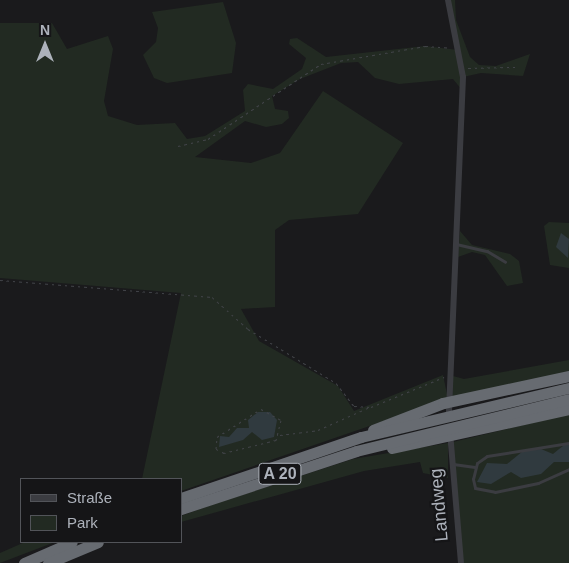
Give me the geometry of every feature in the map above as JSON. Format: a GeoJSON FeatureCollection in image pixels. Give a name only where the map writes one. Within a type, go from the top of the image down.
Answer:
{"type":"FeatureCollection","features":[{"type":"Feature","properties":{"kind":"highway"},"geometry":{"type":"LineString","coordinates":[[361,438],[443,403],[569,376]]}},
{"type":"Feature","properties":{"kind":"highway","name":"A 20"},"geometry":{"type":"LineString","coordinates":[[182,509],[356,451],[445,432],[458,424],[569,388]]}},
{"type":"Feature","properties":{"kind":"highway","name":"A 20"},"geometry":{"type":"LineString","coordinates":[[458,424],[569,399]]}},
{"type":"Feature","properties":{"kind":"highway"},"geometry":{"type":"LineString","coordinates":[[458,424],[569,409]]}},
{"type":"Feature","properties":{"kind":"highway","name":"A 20"},"geometry":{"type":"LineString","coordinates":[[182,498],[361,438],[445,432]]}},
{"type":"Feature","properties":{"kind":"highway"},"geometry":{"type":"LineString","coordinates":[[24,563],[70,543]]}},
{"type":"Feature","properties":{"kind":"highway"},"geometry":{"type":"LineString","coordinates":[[48,563],[96,543]]}},
{"type":"Feature","properties":{"kind":"street","name":"Landweg"},"geometry":{"type":"LineString","coordinates":[[448,0],[462,68],[453,244],[450,376],[445,432],[461,563]]}},
{"type":"Feature","properties":{"kind":"lane"},"geometry":{"type":"LineString","coordinates":[[453,244],[487,251],[505,262]]}},
{"type":"Feature","properties":{"kind":"lane"},"geometry":{"type":"LineString","coordinates":[[569,443],[487,456],[475,468],[475,488],[495,492],[538,483],[569,469]]}},
{"type":"Feature","properties":{"kind":"lane"},"geometry":{"type":"LineString","coordinates":[[450,463],[475,468]]}},
{"type":"Feature","properties":{"kind":"path"},"geometry":{"type":"LineString","coordinates":[[178,146],[208,139],[321,64],[426,46],[459,50]]}},
{"type":"Feature","properties":{"kind":"path"},"geometry":{"type":"LineString","coordinates":[[462,68],[515,67]]}},
{"type":"Feature","properties":{"kind":"path"},"geometry":{"type":"LineString","coordinates":[[0,280],[212,297],[222,301],[248,329],[336,383],[354,406],[371,407]]}},
{"type":"Feature","properties":{"kind":"path"},"geometry":{"type":"LineString","coordinates":[[280,434],[281,420],[261,410],[214,442],[224,453],[247,444],[270,444],[280,434],[318,430],[450,376]]}},
{"type":"Feature","properties":{"kind":"green space"},"geometry":{"type":"Polygon","coordinates":[[[448,0],[455,0],[456,20],[470,57],[479,65],[496,66],[530,54],[523,76],[481,73],[463,77],[462,90],[453,79],[399,84],[375,78],[358,62],[341,63],[300,79],[272,96],[275,109],[288,111],[289,118],[282,124],[266,127],[245,121],[195,157],[251,163],[280,153],[323,91],[403,143],[358,214],[289,220],[275,230],[275,307],[241,309],[259,341],[338,386],[354,411],[443,375],[448,399],[182,491],[182,478],[142,478],[181,293],[0,278],[0,23],[52,23],[67,49],[108,36],[113,49],[104,101],[108,116],[137,125],[175,123],[187,139],[205,136],[245,111],[243,90],[248,84],[273,89],[302,69],[306,58],[289,44],[290,39],[297,38],[326,57],[425,46],[458,50],[448,0]]]}},
{"type":"Feature","properties":{"kind":"green space"},"geometry":{"type":"Polygon","coordinates":[[[223,2],[236,43],[232,73],[167,83],[154,78],[143,55],[156,42],[158,28],[152,12],[223,2]]]}},
{"type":"Feature","properties":{"kind":"green space"},"geometry":{"type":"Polygon","coordinates":[[[549,222],[569,223],[569,268],[550,265],[544,226],[549,222]]]}},
{"type":"Feature","properties":{"kind":"green space"},"geometry":{"type":"Polygon","coordinates":[[[460,231],[472,245],[510,254],[519,261],[523,283],[507,286],[485,255],[472,252],[458,257],[460,231]]]}},
{"type":"Feature","properties":{"kind":"green space"},"geometry":{"type":"Polygon","coordinates":[[[569,360],[569,373],[452,398],[453,376],[464,379],[569,360]]]}},
{"type":"Feature","properties":{"kind":"green space"},"geometry":{"type":"Polygon","coordinates":[[[569,414],[569,563],[463,563],[453,442],[569,414]]]}},
{"type":"Feature","properties":{"kind":"green space"},"geometry":{"type":"Polygon","coordinates":[[[448,443],[448,478],[423,473],[420,462],[364,471],[182,522],[182,516],[353,459],[448,443]]]}},
{"type":"Feature","properties":{"kind":"green space"},"geometry":{"type":"Polygon","coordinates":[[[23,543],[52,543],[0,563],[0,553],[23,543]]]}},
{"type":"Feature","properties":{"kind":"shaded area"},"geometry":{"type":"Polygon","coordinates":[[[561,233],[569,239],[568,258],[556,247],[561,233]]]}},
{"type":"Feature","properties":{"kind":"shaded area"},"geometry":{"type":"Polygon","coordinates":[[[258,412],[270,412],[277,420],[274,437],[262,440],[252,432],[243,440],[219,447],[220,436],[229,437],[237,428],[249,428],[248,420],[258,412]]]}},
{"type":"Feature","properties":{"kind":"shaded area"},"geometry":{"type":"Polygon","coordinates":[[[564,445],[569,445],[569,462],[554,462],[541,474],[521,478],[511,472],[491,484],[477,482],[487,463],[507,464],[523,451],[541,449],[553,454],[564,445]]]}}]}
